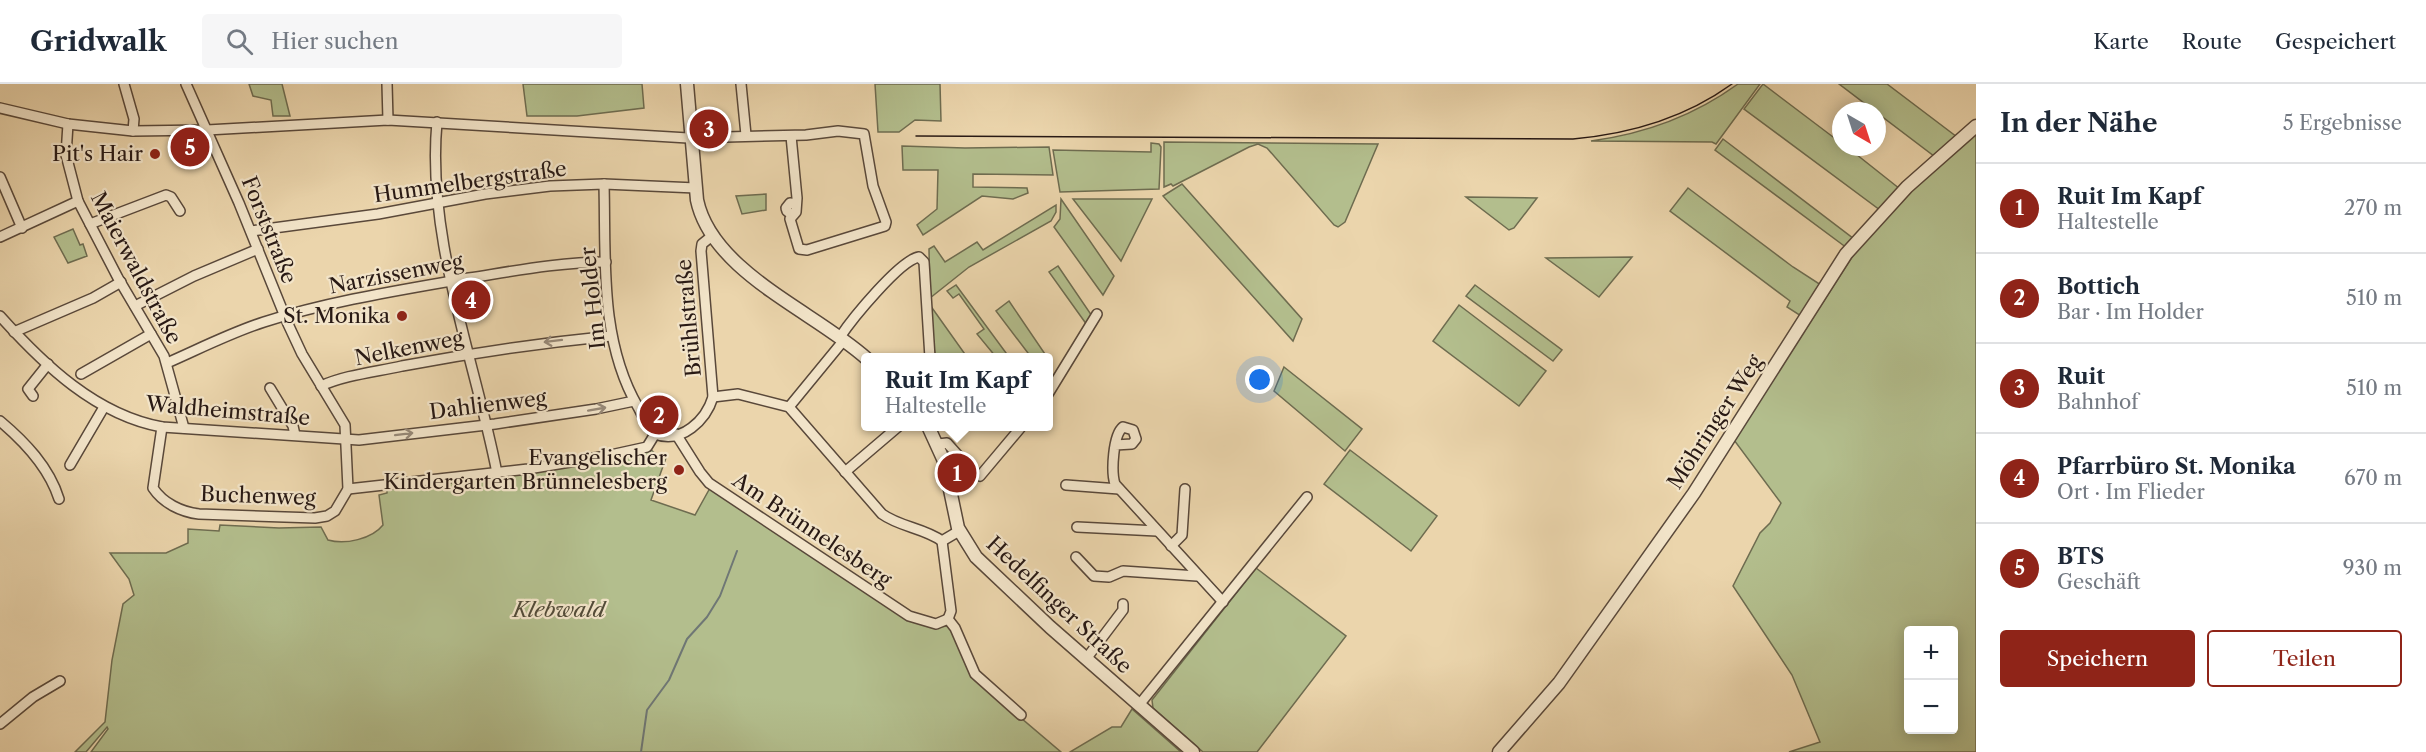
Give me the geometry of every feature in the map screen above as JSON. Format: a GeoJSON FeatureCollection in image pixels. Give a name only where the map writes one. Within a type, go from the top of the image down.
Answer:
{"type":"FeatureCollection","features":[{"type":"Feature","properties":{"kind":"street"},"geometry":{"type":"LineString","coordinates":[[124,84],[134,119],[134,130]]}},
{"type":"Feature","properties":{"kind":"street","name":"Forststraße"},"geometry":{"type":"LineString","coordinates":[[186,84],[251,231],[284,317],[302,354],[344,423],[348,489]]}},
{"type":"Feature","properties":{"kind":"street"},"geometry":{"type":"LineString","coordinates":[[387,84],[388,120]]}},
{"type":"Feature","properties":{"kind":"street"},"geometry":{"type":"LineString","coordinates":[[687,84],[700,215],[712,236],[740,266],[861,353]]}},
{"type":"Feature","properties":{"kind":"street"},"geometry":{"type":"LineString","coordinates":[[741,84],[746,135]]}},
{"type":"Feature","properties":{"kind":"street"},"geometry":{"type":"LineString","coordinates":[[0,108],[68,124],[134,130],[207,129],[388,120],[692,138],[746,135],[791,136],[838,130],[864,134],[871,180],[886,222],[885,226],[802,251],[798,248],[790,219],[792,215],[786,208],[790,203],[795,204],[798,198],[791,136]]}},
{"type":"Feature","properties":{"kind":"street"},"geometry":{"type":"LineString","coordinates":[[437,122],[436,170],[451,281],[488,425],[497,473]]}},
{"type":"Feature","properties":{"kind":"street","name":"Maierwaldstraße"},"geometry":{"type":"LineString","coordinates":[[68,124],[66,155],[78,201],[166,363],[184,428]]}},
{"type":"Feature","properties":{"kind":"street","name":"Möhringer Weg"},"geometry":{"type":"LineString","coordinates":[[1499,752],[1559,683],[1683,509],[1846,254],[1906,187],[1976,126]]}},
{"type":"Feature","properties":{"kind":"street"},"geometry":{"type":"LineString","coordinates":[[0,177],[22,228]]}},
{"type":"Feature","properties":{"kind":"street","name":"Hummelbergstraße"},"geometry":{"type":"LineString","coordinates":[[251,231],[530,189],[604,184],[696,188]]}},
{"type":"Feature","properties":{"kind":"street","name":"Im Holder"},"geometry":{"type":"LineString","coordinates":[[604,184],[611,336],[634,401],[655,434]]}},
{"type":"Feature","properties":{"kind":"street"},"geometry":{"type":"LineString","coordinates":[[90,224],[166,195],[171,197],[180,211]]}},
{"type":"Feature","properties":{"kind":"street"},"geometry":{"type":"LineString","coordinates":[[0,237],[78,201]]}},
{"type":"Feature","properties":{"kind":"street","name":"Brühlstraße"},"geometry":{"type":"LineString","coordinates":[[655,434],[663,436],[686,432],[699,423],[710,407],[713,397],[700,251],[702,244],[712,236]]}},
{"type":"Feature","properties":{"kind":"street"},"geometry":{"type":"LineString","coordinates":[[135,306],[194,276],[258,249]]}},
{"type":"Feature","properties":{"kind":"street"},"geometry":{"type":"LineString","coordinates":[[789,407],[893,274],[914,258],[919,257],[924,262],[930,353]]}},
{"type":"Feature","properties":{"kind":"street","name":"Narzissenweg"},"geometry":{"type":"LineString","coordinates":[[166,363],[234,333],[284,317],[368,297],[451,281],[542,268],[606,262]]}},
{"type":"Feature","properties":{"kind":"street"},"geometry":{"type":"LineString","coordinates":[[14,332],[93,298],[121,282]]}},
{"type":"Feature","properties":{"kind":"street"},"geometry":{"type":"LineString","coordinates":[[1053,386],[1097,314]]}},
{"type":"Feature","properties":{"kind":"street","name":"Waldheimstraße"},"geometry":{"type":"LineString","coordinates":[[0,316],[48,364],[104,406],[131,419],[162,427],[346,439]]}},
{"type":"Feature","properties":{"kind":"street"},"geometry":{"type":"LineString","coordinates":[[81,374],[151,334]]}},
{"type":"Feature","properties":{"kind":"street","name":"Nelkenweg"},"geometry":{"type":"LineString","coordinates":[[321,386],[369,373],[469,354],[540,343],[611,336]]}},
{"type":"Feature","properties":{"kind":"street"},"geometry":{"type":"LineString","coordinates":[[33,396],[28,389],[48,364]]}},
{"type":"Feature","properties":{"kind":"street"},"geometry":{"type":"LineString","coordinates":[[270,388],[296,435]]}},
{"type":"Feature","properties":{"kind":"street"},"geometry":{"type":"LineString","coordinates":[[713,397],[738,394],[789,407],[882,514],[893,522],[942,541]]}},
{"type":"Feature","properties":{"kind":"street","name":"Dahlienweg"},"geometry":{"type":"LineString","coordinates":[[346,439],[368,439],[488,425],[634,401]]}},
{"type":"Feature","properties":{"kind":"street"},"geometry":{"type":"LineString","coordinates":[[70,465],[104,406]]}},
{"type":"Feature","properties":{"kind":"street"},"geometry":{"type":"LineString","coordinates":[[0,421],[28,447],[51,480],[58,499]]}},
{"type":"Feature","properties":{"kind":"street","name":"Buchenweg"},"geometry":{"type":"LineString","coordinates":[[162,427],[153,488],[166,501],[184,511],[199,514],[315,518],[327,516],[335,510],[348,489]]}},
{"type":"Feature","properties":{"kind":"street"},"geometry":{"type":"LineString","coordinates":[[845,472],[893,431]]}},
{"type":"Feature","properties":{"kind":"street","name":"Hedelfinger Straße"},"geometry":{"type":"LineString","coordinates":[[931,431],[946,467],[959,531],[979,561],[1086,659],[1193,752]]}},
{"type":"Feature","properties":{"kind":"street"},"geometry":{"type":"LineString","coordinates":[[938,444],[947,443],[973,472],[980,476],[1018,431]]}},
{"type":"Feature","properties":{"kind":"street"},"geometry":{"type":"LineString","coordinates":[[348,489],[497,473],[621,453],[648,446],[655,434]]}},
{"type":"Feature","properties":{"kind":"street","name":"Am Brünnelesberg"},"geometry":{"type":"LineString","coordinates":[[676,434],[684,449],[710,483],[909,616],[936,624],[948,619]]}},
{"type":"Feature","properties":{"kind":"street"},"geometry":{"type":"LineString","coordinates":[[1115,445],[1113,477],[1119,489],[1223,602]]}},
{"type":"Feature","properties":{"kind":"street"},"geometry":{"type":"LineString","coordinates":[[1066,485],[1119,489]]}},
{"type":"Feature","properties":{"kind":"street"},"geometry":{"type":"LineString","coordinates":[[1171,546],[1182,535],[1185,489]]}},
{"type":"Feature","properties":{"kind":"street"},"geometry":{"type":"LineString","coordinates":[[1139,705],[1307,497]]}},
{"type":"Feature","properties":{"kind":"street"},"geometry":{"type":"LineString","coordinates":[[1077,527],[1157,531]]}},
{"type":"Feature","properties":{"kind":"street"},"geometry":{"type":"LineString","coordinates":[[942,541],[959,531]]}},
{"type":"Feature","properties":{"kind":"street"},"geometry":{"type":"LineString","coordinates":[[942,541],[951,611],[948,619],[955,627],[975,674],[1021,715]]}},
{"type":"Feature","properties":{"kind":"street"},"geometry":{"type":"LineString","coordinates":[[1076,557],[1094,576],[1109,577],[1123,571],[1197,576]]}},
{"type":"Feature","properties":{"kind":"street"},"geometry":{"type":"LineString","coordinates":[[1086,659],[1123,611],[1123,604]]}},
{"type":"Feature","properties":{"kind":"street"},"geometry":{"type":"LineString","coordinates":[[0,724],[33,697],[60,681]]}},
{"type":"Feature","properties":{"kind":"green space"},"geometry":{"type":"Polygon","coordinates":[[[249,84],[282,84],[290,116],[273,116],[271,100],[253,96],[249,84]]]}},
{"type":"Feature","properties":{"kind":"green space"},"geometry":{"type":"Polygon","coordinates":[[[523,84],[642,84],[644,108],[577,116],[527,116],[523,84]]]}},
{"type":"Feature","properties":{"kind":"green space"},"geometry":{"type":"Polygon","coordinates":[[[875,84],[940,84],[941,121],[915,120],[899,132],[878,132],[875,84]]]}},
{"type":"Feature","properties":{"kind":"green space"},"geometry":{"type":"Polygon","coordinates":[[[1738,84],[1760,84],[1716,144],[1712,142],[1591,141],[1630,134],[1668,122],[1704,105],[1738,84]]]}},
{"type":"Feature","properties":{"kind":"green space"},"geometry":{"type":"Polygon","coordinates":[[[1763,84],[1832,136],[1832,156],[1858,156],[1900,189],[1880,210],[1744,109],[1763,84]]]}},
{"type":"Feature","properties":{"kind":"green space"},"geometry":{"type":"Polygon","coordinates":[[[1839,84],[1887,84],[1957,137],[1934,156],[1886,120],[1886,102],[1863,102],[1839,84]]]}},
{"type":"Feature","properties":{"kind":"green space"},"geometry":{"type":"Polygon","coordinates":[[[1976,133],[1976,752],[1789,752],[1820,742],[1792,675],[1733,586],[1760,533],[1770,523],[1781,503],[1734,440],[1858,248],[1920,181],[1976,133]]]}},
{"type":"Feature","properties":{"kind":"green space"},"geometry":{"type":"Polygon","coordinates":[[[1723,139],[1854,239],[1847,248],[1715,150],[1723,139]]]}},
{"type":"Feature","properties":{"kind":"green space"},"geometry":{"type":"Polygon","coordinates":[[[1164,142],[1378,144],[1345,222],[1338,227],[1267,148],[1258,144],[1173,186],[1171,184],[1164,187],[1164,142]]]}},
{"type":"Feature","properties":{"kind":"green space"},"geometry":{"type":"Polygon","coordinates":[[[1151,143],[1159,144],[1161,147],[1159,189],[1060,192],[1053,150],[1151,152],[1151,143]]]}},
{"type":"Feature","properties":{"kind":"green space"},"geometry":{"type":"Polygon","coordinates":[[[902,146],[1049,147],[1053,175],[973,174],[973,187],[1027,188],[1028,193],[1013,199],[982,196],[923,235],[917,225],[937,209],[938,170],[903,170],[902,146]]]}},
{"type":"Feature","properties":{"kind":"green space"},"geometry":{"type":"Polygon","coordinates":[[[1182,184],[1302,319],[1293,341],[1163,196],[1182,184]]]}},
{"type":"Feature","properties":{"kind":"green space"},"geometry":{"type":"Polygon","coordinates":[[[1688,188],[1793,267],[1821,285],[1801,316],[1787,307],[1790,301],[1670,211],[1688,188]]]}},
{"type":"Feature","properties":{"kind":"green space"},"geometry":{"type":"Polygon","coordinates":[[[766,194],[766,210],[742,214],[736,196],[766,194]]]}},
{"type":"Feature","properties":{"kind":"green space"},"geometry":{"type":"Polygon","coordinates":[[[1466,197],[1537,198],[1514,228],[1509,230],[1466,197]]]}},
{"type":"Feature","properties":{"kind":"green space"},"geometry":{"type":"Polygon","coordinates":[[[1061,199],[1114,276],[1103,295],[1054,227],[1060,219],[1061,199]]]}},
{"type":"Feature","properties":{"kind":"green space"},"geometry":{"type":"Polygon","coordinates":[[[1073,199],[1152,199],[1121,261],[1073,199]]]}},
{"type":"Feature","properties":{"kind":"green space"},"geometry":{"type":"Polygon","coordinates":[[[1056,205],[1056,212],[1051,221],[969,267],[930,298],[929,249],[934,246],[945,262],[977,242],[983,250],[1056,205]]]}},
{"type":"Feature","properties":{"kind":"green space"},"geometry":{"type":"Polygon","coordinates":[[[73,229],[80,245],[83,244],[87,256],[68,263],[54,237],[73,229]]]}},
{"type":"Feature","properties":{"kind":"green space"},"geometry":{"type":"Polygon","coordinates":[[[1632,257],[1599,297],[1546,258],[1632,257]]]}},
{"type":"Feature","properties":{"kind":"green space"},"geometry":{"type":"Polygon","coordinates":[[[1058,266],[1092,316],[1087,325],[1049,272],[1058,266]]]}},
{"type":"Feature","properties":{"kind":"green space"},"geometry":{"type":"Polygon","coordinates":[[[956,285],[1006,353],[993,353],[977,334],[984,329],[959,294],[953,298],[947,291],[956,285]]]}},
{"type":"Feature","properties":{"kind":"green space"},"geometry":{"type":"Polygon","coordinates":[[[1475,285],[1562,350],[1553,361],[1466,296],[1475,285]]]}},
{"type":"Feature","properties":{"kind":"green space"},"geometry":{"type":"Polygon","coordinates":[[[1009,301],[1044,353],[1028,353],[996,311],[1009,301]]]}},
{"type":"Feature","properties":{"kind":"green space"},"geometry":{"type":"Polygon","coordinates":[[[930,305],[964,353],[935,353],[930,305]]]}},
{"type":"Feature","properties":{"kind":"green space"},"geometry":{"type":"Polygon","coordinates":[[[1459,305],[1546,371],[1519,406],[1433,341],[1459,305]]]}},
{"type":"Feature","properties":{"kind":"green space"},"geometry":{"type":"Polygon","coordinates":[[[1284,367],[1362,429],[1345,451],[1274,391],[1284,367]]]}},
{"type":"Feature","properties":{"kind":"green space","name":"Klebwald"},"geometry":{"type":"Polygon","coordinates":[[[649,448],[659,457],[667,455],[651,500],[695,515],[710,488],[800,546],[936,627],[949,626],[988,690],[1061,752],[91,752],[108,729],[107,727],[86,752],[75,752],[105,722],[112,660],[123,604],[134,595],[129,579],[110,553],[166,553],[188,543],[188,529],[219,531],[220,525],[279,528],[321,527],[328,540],[342,542],[358,540],[372,534],[383,525],[379,495],[387,493],[387,487],[649,448]]]}},
{"type":"Feature","properties":{"kind":"green space"},"geometry":{"type":"Polygon","coordinates":[[[1350,450],[1437,516],[1411,551],[1324,484],[1350,450]]]}},
{"type":"Feature","properties":{"kind":"green space"},"geometry":{"type":"Polygon","coordinates":[[[1256,568],[1346,636],[1257,752],[1203,752],[1153,708],[1152,700],[1256,568]]]}},
{"type":"Feature","properties":{"kind":"green space"},"geometry":{"type":"Polygon","coordinates":[[[1132,709],[1181,752],[1070,752],[1112,727],[1121,727],[1132,709]]]}},
{"type":"Feature","properties":{"kind":"waterway"},"geometry":{"type":"LineString","coordinates":[[641,752],[647,710],[669,680],[687,639],[707,617],[720,596],[737,551]]}},
{"type":"Feature","properties":{"kind":"tram line"},"geometry":{"type":"LineString","coordinates":[[916,136],[1573,139],[1615,133],[1656,122],[1695,106],[1732,84]]}},
{"type":"Feature","properties":{"kind":"place","name":"Ruit"},"geometry":{"type":"Point","coordinates":[709,129]}},
{"type":"Feature","properties":{"kind":"place","name":"BTS"},"geometry":{"type":"Point","coordinates":[190,147]}},
{"type":"Feature","properties":{"kind":"place","name":"Pit's Hair"},"geometry":{"type":"Point","coordinates":[155,154]}},
{"type":"Feature","properties":{"kind":"place","name":"Pfarrbüro St. Monika"},"geometry":{"type":"Point","coordinates":[471,300]}},
{"type":"Feature","properties":{"kind":"place","name":"St. Monika"},"geometry":{"type":"Point","coordinates":[402,316]}},
{"type":"Feature","properties":{"kind":"place","name":"Bottich"},"geometry":{"type":"Point","coordinates":[659,415]}},
{"type":"Feature","properties":{"kind":"place","name":"Evangelischer Kindergarten Brünnelesberg"},"geometry":{"type":"Point","coordinates":[679,470]}},
{"type":"Feature","properties":{"kind":"place","name":"Ruit Im Kapf"},"geometry":{"type":"Point","coordinates":[957,473]}}]}
